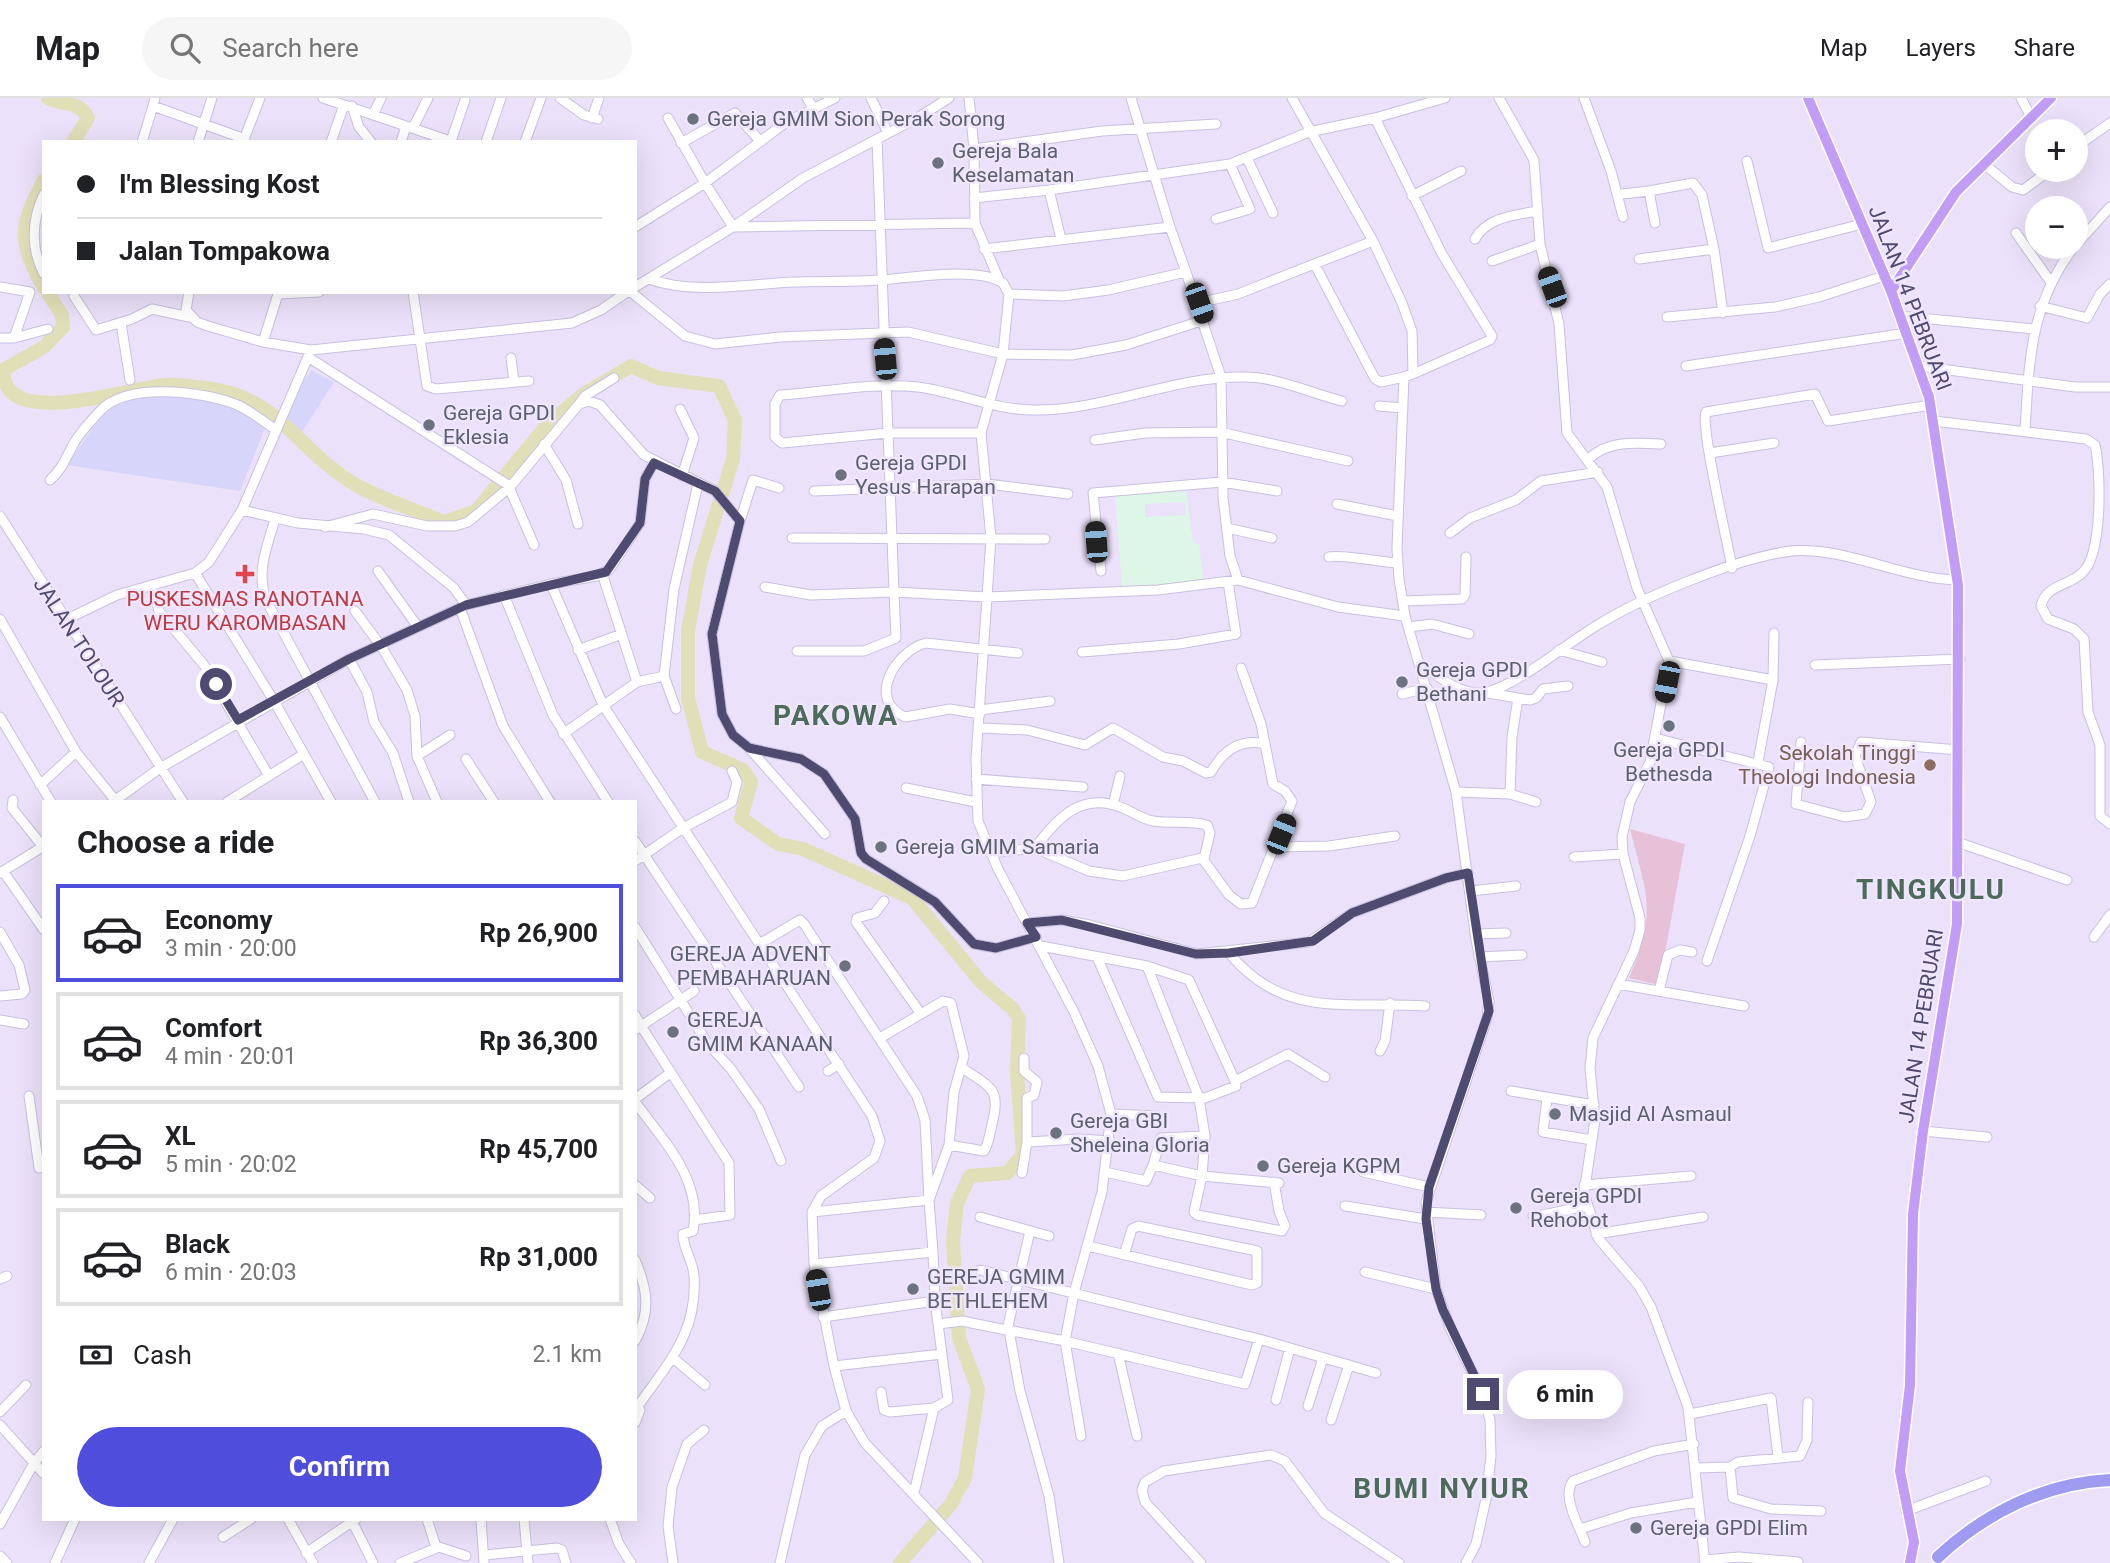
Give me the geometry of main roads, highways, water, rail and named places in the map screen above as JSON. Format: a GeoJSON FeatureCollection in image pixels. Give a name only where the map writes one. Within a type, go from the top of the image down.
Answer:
{"type":"FeatureCollection","features":[{"type":"Feature","properties":{"kind":"highway"},"geometry":{"type":"LineString","coordinates":[[1938,1557],[1978,1525],[2020,1502],[2058,1488],[2110,1480]]}},
{"type":"Feature","properties":{"kind":"main road","name":"JALAN 14 PEBRUARI"},"geometry":{"type":"LineString","coordinates":[[1808,98],[1891,291],[1919,366],[1934,421],[1957,580],[1957,924],[1923,1131],[1913,1214],[1910,1385],[1900,1461],[1906,1511],[1914,1542],[1910,1563]]}},
{"type":"Feature","properties":{"kind":"main road"},"geometry":{"type":"LineString","coordinates":[[1891,291],[1948,203],[2051,98]]}},
{"type":"Feature","properties":{"kind":"main road"},"geometry":{"type":"LineString","coordinates":[[1883,274],[1905,270]]}},
{"type":"Feature","properties":{"kind":"waterway"},"geometry":{"type":"LineString","coordinates":[[48,98],[80,108],[88,118],[74,140]]}},
{"type":"Feature","properties":{"kind":"waterway"},"geometry":{"type":"LineString","coordinates":[[42,184],[30,210],[25,234],[30,257],[42,284]]}},
{"type":"Feature","properties":{"kind":"waterway"},"geometry":{"type":"LineString","coordinates":[[48,294],[62,315],[63,327],[44,347],[3,370],[7,386],[18,397],[35,402],[57,403],[170,385],[232,393],[270,413],[351,482],[385,499],[444,522],[476,511],[548,424],[584,394],[631,366],[658,378],[719,386],[735,420],[733,459],[700,565],[688,631],[688,698],[702,752],[743,770],[751,782],[741,818],[778,844],[803,849],[912,898],[981,982],[1013,1009],[1019,1019],[1017,1071],[1023,1155],[1007,1173],[970,1176],[957,1203],[953,1241],[959,1338],[978,1389],[965,1478],[951,1504],[900,1563]]}},
{"type":"Feature","properties":{"kind":"place","name":"Gereja GMIM Sion Perak Sorong"},"geometry":{"type":"Point","coordinates":[693,119]}},
{"type":"Feature","properties":{"kind":"place","name":"Gereja Bala Keselamatan"},"geometry":{"type":"Point","coordinates":[938,163]}},
{"type":"Feature","properties":{"kind":"place","name":"Gereja GPDI Eklesia"},"geometry":{"type":"Point","coordinates":[429,425]}},
{"type":"Feature","properties":{"kind":"place","name":"Gereja GPDI Yesus Harapan"},"geometry":{"type":"Point","coordinates":[841,475]}},
{"type":"Feature","properties":{"kind":"place","name":"PUSKESMAS RANOTANA WERU KAROMBASAN"},"geometry":{"type":"Point","coordinates":[245,574]}},
{"type":"Feature","properties":{"kind":"place","name":"Gereja GPDI Bethani"},"geometry":{"type":"Point","coordinates":[1402,682]}},
{"type":"Feature","properties":{"kind":"place","name":"Gereja GPDI Bethesda"},"geometry":{"type":"Point","coordinates":[1669,726]}},
{"type":"Feature","properties":{"kind":"place","name":"Sekolah Tinggi Theologi Indonesia"},"geometry":{"type":"Point","coordinates":[1930,765]}},
{"type":"Feature","properties":{"kind":"place","name":"Gereja GMIM Samaria"},"geometry":{"type":"Point","coordinates":[881,847]}},
{"type":"Feature","properties":{"kind":"place","name":"GEREJA ADVENT PEMBAHARUAN"},"geometry":{"type":"Point","coordinates":[845,966]}},
{"type":"Feature","properties":{"kind":"place","name":"GEREJA GMIM KANAAN"},"geometry":{"type":"Point","coordinates":[673,1032]}},
{"type":"Feature","properties":{"kind":"place","name":"Masjid Al Asmaul"},"geometry":{"type":"Point","coordinates":[1555,1114]}},
{"type":"Feature","properties":{"kind":"place","name":"Gereja GBI Sheleina Gloria"},"geometry":{"type":"Point","coordinates":[1056,1133]}},
{"type":"Feature","properties":{"kind":"place","name":"Gereja KGPM"},"geometry":{"type":"Point","coordinates":[1263,1166]}},
{"type":"Feature","properties":{"kind":"place","name":"Gereja GPDI Rehobot"},"geometry":{"type":"Point","coordinates":[1516,1208]}},
{"type":"Feature","properties":{"kind":"place","name":"GEREJA GMIM BETHLEHEM"},"geometry":{"type":"Point","coordinates":[913,1289]}},
{"type":"Feature","properties":{"kind":"place","name":"Gereja GPDI Elim"},"geometry":{"type":"Point","coordinates":[1636,1528]}},
{"type":"Feature","properties":{"kind":"district","name":"PAKOWA"},"geometry":{"type":"Point","coordinates":[836,715]}},
{"type":"Feature","properties":{"kind":"district","name":"TINGKULU"},"geometry":{"type":"Point","coordinates":[1931,889]}},
{"type":"Feature","properties":{"kind":"district","name":"BUMI NYIUR"},"geometry":{"type":"Point","coordinates":[1442,1488]}}]}
